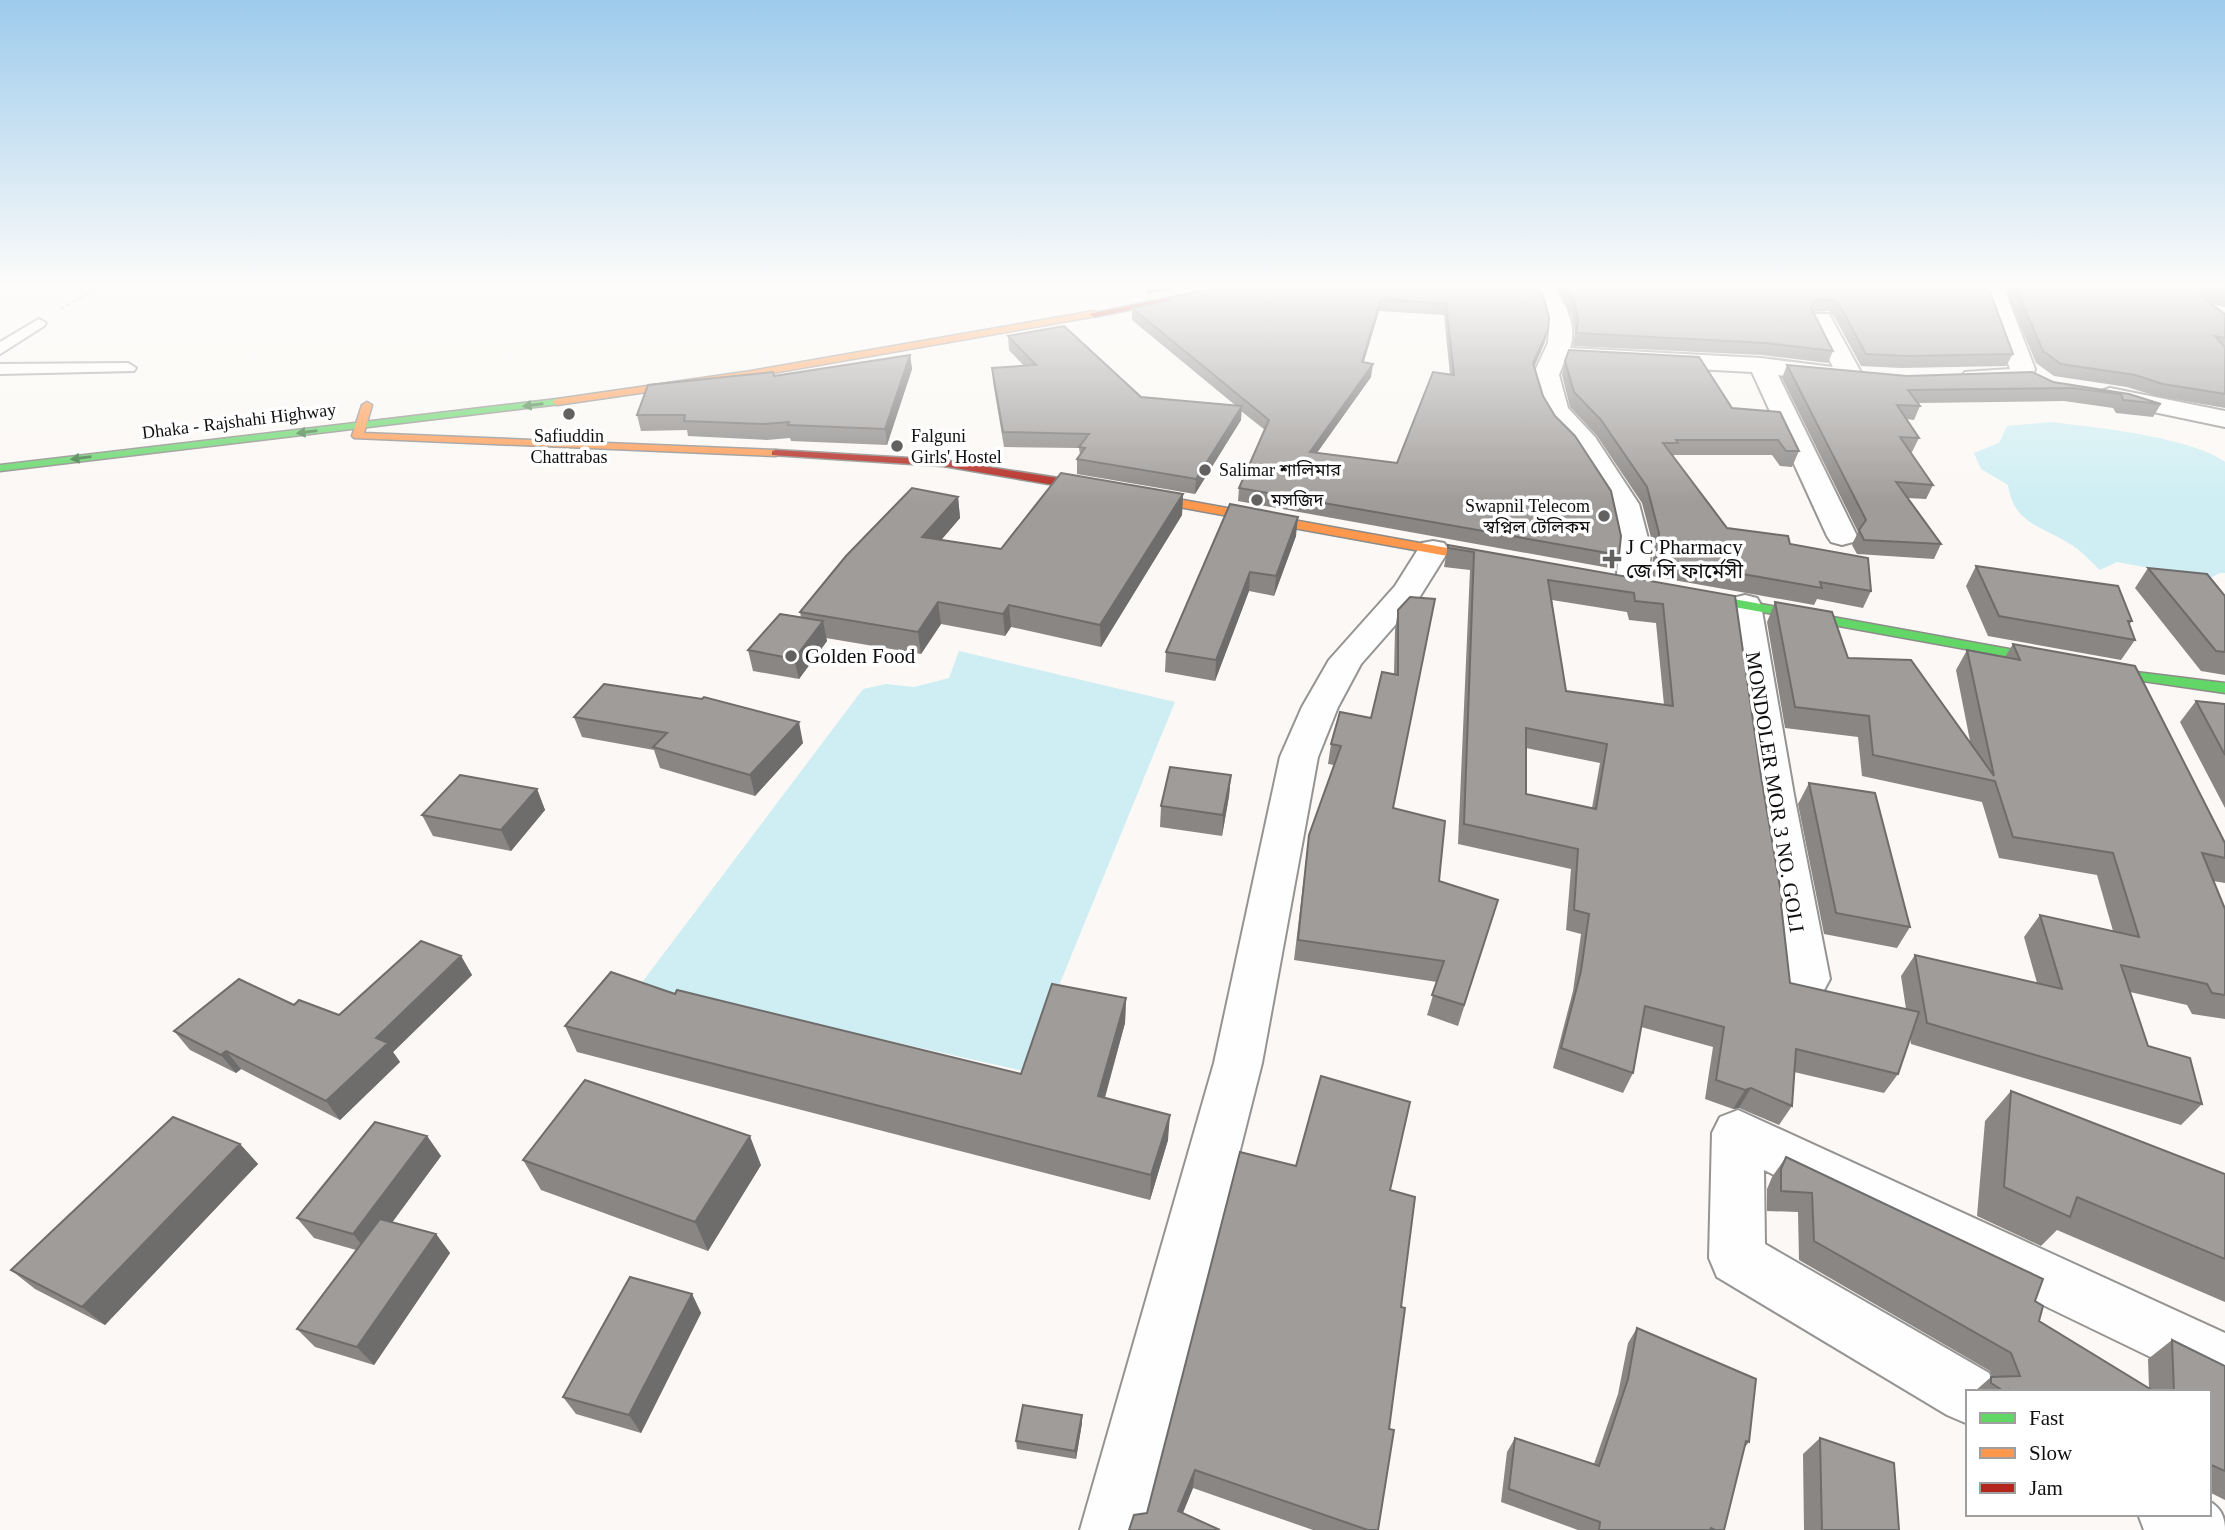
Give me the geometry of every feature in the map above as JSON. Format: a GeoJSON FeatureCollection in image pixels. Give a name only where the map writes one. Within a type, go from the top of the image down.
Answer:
{"type":"FeatureCollection","features":[{"type":"Feature","properties":{"kind":"main road","name":"Dhaka - Rajshahi Highway"},"geometry":{"type":"LineString","coordinates":[[0,468],[652,389],[839,360]]}},
{"type":"Feature","properties":{"kind":"main road"},"geometry":{"type":"LineString","coordinates":[[367,404],[358,436],[753,452],[943,463],[1126,493],[1513,564]]}},
{"type":"Feature","properties":{"kind":"main road"},"geometry":{"type":"LineString","coordinates":[[1670,592],[2136,676],[2225,688]]}},
{"type":"Feature","properties":{"kind":"street"},"geometry":{"type":"LineString","coordinates":[[1551,360],[1546,374],[1555,408],[1563,421],[1585,443],[1624,504],[1635,550],[1632,585]]}},
{"type":"Feature","properties":{"kind":"street"},"geometry":{"type":"LineString","coordinates":[[1674,360],[1761,365],[1875,377]]}},
{"type":"Feature","properties":{"kind":"street"},"geometry":{"type":"LineString","coordinates":[[1842,360],[1850,376]]}},
{"type":"Feature","properties":{"kind":"street"},"geometry":{"type":"LineString","coordinates":[[1950,378],[2022,376],[2020,360]]}},
{"type":"Feature","properties":{"kind":"street"},"geometry":{"type":"LineString","coordinates":[[1761,365],[1842,536]]}},
{"type":"Feature","properties":{"kind":"street"},"geometry":{"type":"LineString","coordinates":[[2023,369],[2046,385]]}},
{"type":"Feature","properties":{"kind":"street"},"geometry":{"type":"LineString","coordinates":[[2087,392],[2225,419]]}},
{"type":"Feature","properties":{"kind":"street"},"geometry":{"type":"LineString","coordinates":[[1112,1530],[1238,1063],[1299,757],[1320,707],[1346,660],[1408,591],[1433,550]]}},
{"type":"Feature","properties":{"kind":"street","name":"MONDOLER MOR 3 NO. GOLI"},"geometry":{"type":"LineString","coordinates":[[1745,605],[1774,794],[1807,979]]}},
{"type":"Feature","properties":{"kind":"street"},"geometry":{"type":"LineString","coordinates":[[2136,676],[2153,711]]}},
{"type":"Feature","properties":{"kind":"street"},"geometry":{"type":"LineString","coordinates":[[1966,1393],[1737,1258],[1738,1133],[2225,1363]]}},
{"type":"Feature","properties":{"kind":"street"},"geometry":{"type":"LineString","coordinates":[[2173,1516],[2196,1530]]}},
{"type":"Feature","properties":{"kind":"lane"},"geometry":{"type":"LineString","coordinates":[[0,369],[128,369]]}},
{"type":"Feature","properties":{"kind":"water"},"geometry":{"type":"Polygon","coordinates":[[[2051,422],[2167,440],[2210,453],[2225,462],[2225,573],[2195,586],[2165,571],[2117,562],[2100,570],[2074,546],[2022,516],[2011,498],[2008,485],[1981,469],[1974,453],[1999,443],[2007,426],[2051,422]]]}},
{"type":"Feature","properties":{"kind":"water"},"geometry":{"type":"Polygon","coordinates":[[[959,651],[1175,702],[1024,1071],[640,985],[863,689],[886,684],[914,687],[949,678],[959,651]]]}},
{"type":"Feature","properties":{"kind":"building"},"geometry":{"type":"Polygon","coordinates":[[[875,360],[908,360],[885,429],[788,425],[789,422],[763,424],[684,421],[685,415],[637,415],[648,385],[773,372],[774,376],[875,360]]]}},
{"type":"Feature","properties":{"kind":"building"},"geometry":{"type":"Polygon","coordinates":[[[1032,360],[1101,360],[1141,397],[1242,406],[1196,479],[1077,459],[1085,448],[1079,447],[1089,434],[1003,432],[992,368],[1036,365],[1032,360]]]}},
{"type":"Feature","properties":{"kind":"building"},"geometry":{"type":"Polygon","coordinates":[[[1196,360],[1362,360],[1373,364],[1310,452],[1397,463],[1433,372],[1454,375],[1452,360],[1534,360],[1543,396],[1555,416],[1575,436],[1611,491],[1621,536],[1619,555],[1239,488],[1269,420],[1196,360]]]}},
{"type":"Feature","properties":{"kind":"building"},"geometry":{"type":"Polygon","coordinates":[[[1701,360],[1732,408],[1780,412],[1799,451],[1786,451],[1778,440],[1676,440],[1678,443],[1663,443],[1727,528],[1788,536],[1790,544],[1868,558],[1871,591],[1820,582],[1822,588],[1657,559],[1659,533],[1647,487],[1601,420],[1574,392],[1565,361],[1701,360]]]}},
{"type":"Feature","properties":{"kind":"building"},"geometry":{"type":"Polygon","coordinates":[[[2056,360],[2225,360],[2225,394],[2163,384],[2135,375],[2061,364],[2056,360]]]}},
{"type":"Feature","properties":{"kind":"building"},"geometry":{"type":"Polygon","coordinates":[[[1787,365],[1907,376],[2032,372],[2053,382],[2129,394],[2161,404],[2123,400],[2121,394],[2072,388],[1908,390],[1920,406],[1897,405],[1919,438],[1900,437],[1933,485],[1896,482],[1941,544],[1864,540],[1859,530],[1866,520],[1787,365]]]}},
{"type":"Feature","properties":{"kind":"building"},"geometry":{"type":"Polygon","coordinates":[[[1061,473],[1183,494],[1100,625],[1009,605],[1003,614],[938,602],[918,632],[800,612],[846,556],[912,488],[958,497],[922,537],[1001,549],[1061,473]]]}},
{"type":"Feature","properties":{"kind":"building"},"geometry":{"type":"Polygon","coordinates":[[[1230,504],[1298,517],[1276,576],[1250,572],[1216,660],[1166,652],[1230,504]]]}},
{"type":"Feature","properties":{"kind":"building"},"geometry":{"type":"Polygon","coordinates":[[[1448,545],[1735,596],[1783,905],[1781,904],[1790,983],[1919,1012],[1898,1074],[1796,1049],[1792,1106],[1751,1088],[1745,1090],[1716,1080],[1724,1027],[1645,1006],[1633,1073],[1561,1048],[1581,971],[1589,914],[1574,910],[1578,849],[1464,824],[1474,552],[1448,548],[1448,545]],[[1548,580],[1566,691],[1673,706],[1663,604],[1635,601],[1634,593],[1548,580]],[[1526,728],[1526,794],[1596,809],[1607,744],[1526,728]]]}},
{"type":"Feature","properties":{"kind":"building"},"geometry":{"type":"Polygon","coordinates":[[[1976,566],[2118,586],[2132,621],[2128,621],[2135,640],[1999,616],[1976,566]]]}},
{"type":"Feature","properties":{"kind":"building"},"geometry":{"type":"Polygon","coordinates":[[[2148,568],[2207,574],[2225,596],[2225,652],[2216,651],[2148,568]]]}},
{"type":"Feature","properties":{"kind":"building"},"geometry":{"type":"Polygon","coordinates":[[[1410,597],[1435,599],[1393,808],[1445,821],[1439,881],[1498,900],[1464,1005],[1432,995],[1444,961],[1298,940],[1309,835],[1341,746],[1331,744],[1340,712],[1371,718],[1382,672],[1398,675],[1398,610],[1410,597]]]}},
{"type":"Feature","properties":{"kind":"building"},"geometry":{"type":"Polygon","coordinates":[[[1775,602],[1832,612],[1848,658],[1911,660],[1994,776],[1967,650],[2020,660],[2013,644],[2135,666],[2225,843],[2225,858],[2202,853],[2225,909],[2225,995],[2212,993],[2207,984],[2121,965],[2148,1046],[2190,1058],[2202,1104],[1927,1023],[1915,955],[2062,989],[2040,915],[2139,937],[2113,853],[2013,837],[1995,781],[1873,755],[1869,716],[1795,707],[1775,602]]]}},
{"type":"Feature","properties":{"kind":"building"},"geometry":{"type":"Polygon","coordinates":[[[780,614],[823,621],[794,659],[748,650],[780,614]]]}},
{"type":"Feature","properties":{"kind":"building"},"geometry":{"type":"Polygon","coordinates":[[[604,684],[702,699],[704,697],[799,722],[750,775],[653,747],[667,733],[574,717],[604,684]]]}},
{"type":"Feature","properties":{"kind":"building"},"geometry":{"type":"Polygon","coordinates":[[[2196,701],[2225,704],[2225,755],[2196,701]]]}},
{"type":"Feature","properties":{"kind":"building"},"geometry":{"type":"Polygon","coordinates":[[[1170,767],[1231,775],[1223,815],[1161,806],[1170,767]]]}},
{"type":"Feature","properties":{"kind":"building"},"geometry":{"type":"Polygon","coordinates":[[[460,775],[537,789],[501,830],[422,815],[460,775]]]}},
{"type":"Feature","properties":{"kind":"building"},"geometry":{"type":"Polygon","coordinates":[[[1809,783],[1875,793],[1910,927],[1836,913],[1809,783]]]}},
{"type":"Feature","properties":{"kind":"building"},"geometry":{"type":"Polygon","coordinates":[[[421,941],[461,956],[376,1038],[388,1043],[326,1101],[226,1051],[221,1055],[174,1031],[239,979],[294,1005],[299,1000],[339,1015],[421,941]]]}},
{"type":"Feature","properties":{"kind":"building"},"geometry":{"type":"Polygon","coordinates":[[[611,972],[675,994],[677,990],[1021,1074],[1052,984],[1126,998],[1098,1096],[1170,1115],[1151,1175],[565,1026],[611,972]]]}},
{"type":"Feature","properties":{"kind":"building"},"geometry":{"type":"Polygon","coordinates":[[[1321,1076],[1410,1102],[1390,1190],[1415,1197],[1401,1307],[1405,1308],[1389,1429],[1394,1430],[1378,1530],[1368,1530],[1195,1470],[1178,1511],[1220,1530],[1129,1530],[1134,1515],[1147,1513],[1240,1152],[1296,1166],[1321,1076]]]}},
{"type":"Feature","properties":{"kind":"building"},"geometry":{"type":"Polygon","coordinates":[[[585,1080],[750,1136],[695,1222],[523,1160],[585,1080]]]}},
{"type":"Feature","properties":{"kind":"building"},"geometry":{"type":"Polygon","coordinates":[[[2011,1091],[2225,1174],[2225,1259],[2077,1197],[2070,1217],[2004,1187],[2011,1091]]]}},
{"type":"Feature","properties":{"kind":"building"},"geometry":{"type":"Polygon","coordinates":[[[173,1117],[240,1144],[82,1307],[11,1270],[173,1117]]]}},
{"type":"Feature","properties":{"kind":"building"},"geometry":{"type":"Polygon","coordinates":[[[375,1122],[427,1136],[353,1234],[297,1218],[375,1122]]]}},
{"type":"Feature","properties":{"kind":"building"},"geometry":{"type":"Polygon","coordinates":[[[1786,1157],[2043,1279],[2035,1301],[2043,1306],[2039,1321],[2152,1390],[2002,1390],[1991,1383],[1991,1377],[2020,1376],[2011,1353],[1814,1241],[1812,1193],[1781,1191],[1781,1169],[1786,1157]]]}},
{"type":"Feature","properties":{"kind":"building"},"geometry":{"type":"Polygon","coordinates":[[[380,1219],[436,1234],[357,1347],[297,1329],[380,1219]]]}},
{"type":"Feature","properties":{"kind":"building"},"geometry":{"type":"Polygon","coordinates":[[[630,1277],[692,1294],[629,1415],[563,1397],[630,1277]]]}},
{"type":"Feature","properties":{"kind":"building"},"geometry":{"type":"Polygon","coordinates":[[[1637,1328],[1756,1379],[1749,1442],[1746,1441],[1724,1530],[1599,1530],[1600,1522],[1509,1489],[1515,1438],[1599,1466],[1628,1379],[1637,1328]]]}},
{"type":"Feature","properties":{"kind":"building"},"geometry":{"type":"Polygon","coordinates":[[[2172,1340],[2225,1366],[2225,1471],[2211,1465],[2211,1390],[2174,1390],[2172,1340]]]}},
{"type":"Feature","properties":{"kind":"building"},"geometry":{"type":"Polygon","coordinates":[[[1023,1405],[1082,1415],[1075,1451],[1016,1441],[1023,1405]]]}},
{"type":"Feature","properties":{"kind":"building"},"geometry":{"type":"Polygon","coordinates":[[[1820,1438],[1894,1463],[1899,1530],[1822,1530],[1820,1438]]]}},
{"type":"Feature","properties":{"kind":"traffic: fast"},"geometry":{"type":"LineString","coordinates":[[0,468],[557,402]]}},
{"type":"Feature","properties":{"kind":"traffic: fast"},"geometry":{"type":"LineString","coordinates":[[1684,594],[2136,676],[2225,688]]}},
{"type":"Feature","properties":{"kind":"traffic: slow"},"geometry":{"type":"LineString","coordinates":[[557,402],[829,360]]}},
{"type":"Feature","properties":{"kind":"traffic: slow"},"geometry":{"type":"LineString","coordinates":[[367,405],[358,436],[776,453]]}},
{"type":"Feature","properties":{"kind":"traffic: slow"},"geometry":{"type":"LineString","coordinates":[[1084,486],[1497,561]]}},
{"type":"Feature","properties":{"kind":"traffic: jam"},"geometry":{"type":"LineString","coordinates":[[776,453],[943,463],[1084,486]]}},
{"type":"Feature","properties":{"kind":"place","name":"Safiuddin Chattrabas"},"geometry":{"type":"Point","coordinates":[569,414]}},
{"type":"Feature","properties":{"kind":"place","name":"Falguni Girls' Hostel"},"geometry":{"type":"Point","coordinates":[897,446]}},
{"type":"Feature","properties":{"kind":"place","name":"Salimar শালিমার"},"geometry":{"type":"Point","coordinates":[1205,470]}},
{"type":"Feature","properties":{"kind":"place","name":"মসজিদ"},"geometry":{"type":"Point","coordinates":[1257,500]}},
{"type":"Feature","properties":{"kind":"place","name":"Swapnil Telecom স্বপ্নিল টেলিকম"},"geometry":{"type":"Point","coordinates":[1604,516]}},
{"type":"Feature","properties":{"kind":"place","name":"J C Pharmacy জে সি ফার্মেসী"},"geometry":{"type":"Point","coordinates":[1612,559]}},
{"type":"Feature","properties":{"kind":"place","name":"Golden Food"},"geometry":{"type":"Point","coordinates":[791,656]}}]}
